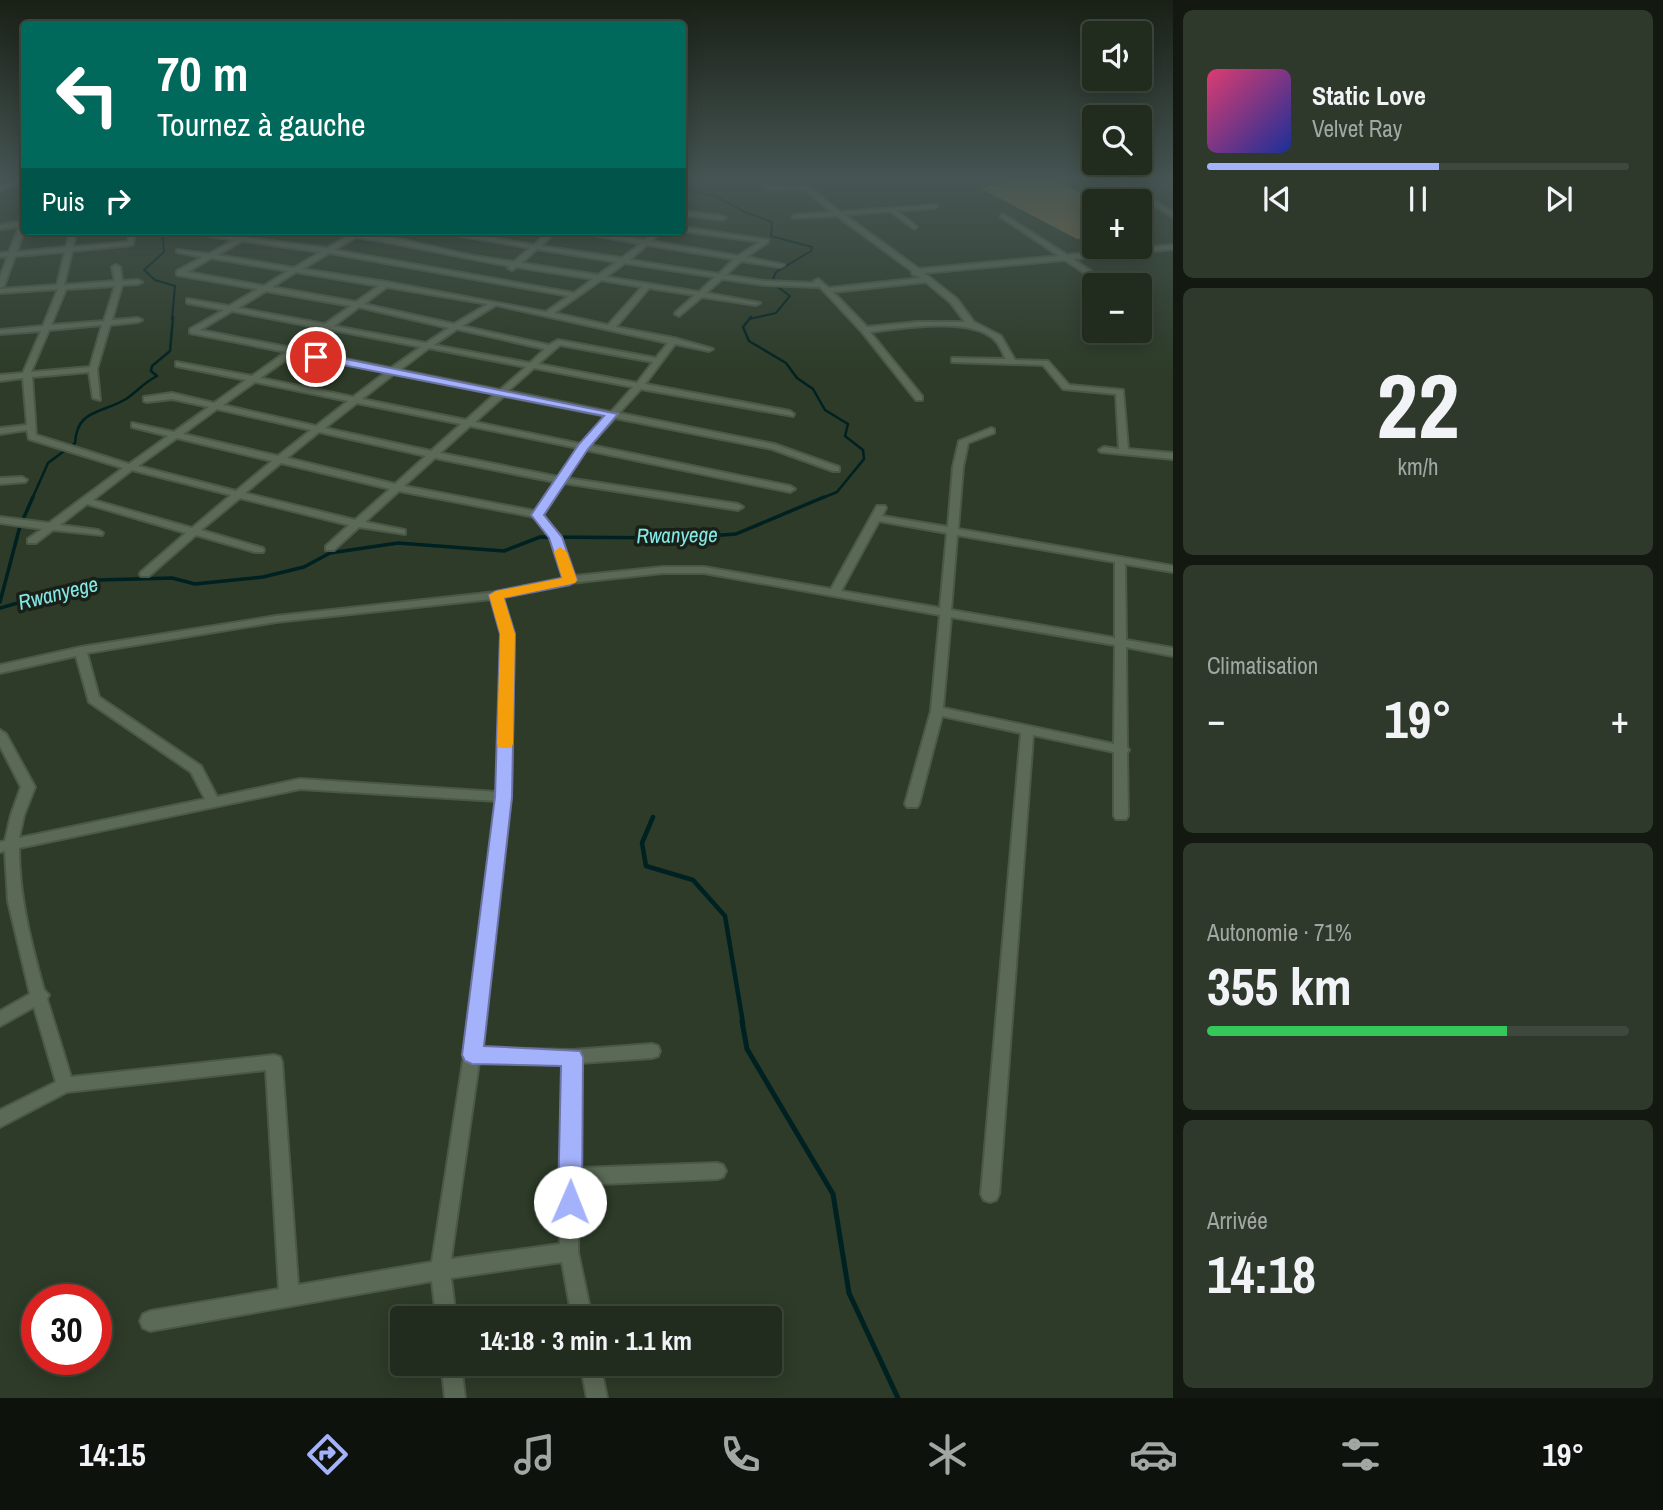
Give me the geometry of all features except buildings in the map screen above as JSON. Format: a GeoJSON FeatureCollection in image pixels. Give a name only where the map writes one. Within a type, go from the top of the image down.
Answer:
{"type":"FeatureCollection","features":[{"type":"Feature","properties":{"kind":"street"},"geometry":{"type":"LineString","coordinates":[[15,243],[0,289],[138,282]]}},
{"type":"Feature","properties":{"kind":"street"},"geometry":{"type":"LineString","coordinates":[[71,243],[60,286],[62,289],[27,373],[32,437],[130,467],[353,523],[401,532]]}},
{"type":"Feature","properties":{"kind":"street"},"geometry":{"type":"LineString","coordinates":[[0,255],[131,243]]}},
{"type":"Feature","properties":{"kind":"street"},"geometry":{"type":"LineString","coordinates":[[236,243],[180,273],[359,305],[550,348]]}},
{"type":"Feature","properties":{"kind":"street"},"geometry":{"type":"LineString","coordinates":[[274,243],[575,295]]}},
{"type":"Feature","properties":{"kind":"street"},"geometry":{"type":"LineString","coordinates":[[342,243],[193,331],[774,447],[836,469]]}},
{"type":"Feature","properties":{"kind":"street"},"geometry":{"type":"LineString","coordinates":[[410,243],[517,265],[756,303]]}},
{"type":"Feature","properties":{"kind":"street"},"geometry":{"type":"LineString","coordinates":[[424,246],[429,243]]}},
{"type":"Feature","properties":{"kind":"street"},"geometry":{"type":"LineString","coordinates":[[520,243],[764,283],[821,286],[926,280]]}},
{"type":"Feature","properties":{"kind":"street"},"geometry":{"type":"LineString","coordinates":[[508,271],[540,243]]}},
{"type":"Feature","properties":{"kind":"street"},"geometry":{"type":"LineString","coordinates":[[548,314],[626,259],[644,243]]}},
{"type":"Feature","properties":{"kind":"street"},"geometry":{"type":"LineString","coordinates":[[652,243],[780,265]]}},
{"type":"Feature","properties":{"kind":"street"},"geometry":{"type":"LineString","coordinates":[[679,314],[719,275],[763,243]]}},
{"type":"Feature","properties":{"kind":"street"},"geometry":{"type":"LineString","coordinates":[[880,243],[954,301],[971,324],[998,338],[1012,362]]}},
{"type":"Feature","properties":{"kind":"street"},"geometry":{"type":"LineString","coordinates":[[1045,243],[1090,273]]}},
{"type":"Feature","properties":{"kind":"street"},"geometry":{"type":"LineString","coordinates":[[915,272],[1173,247]]}},
{"type":"Feature","properties":{"kind":"street"},"geometry":{"type":"LineString","coordinates":[[179,251],[495,303],[709,349]]}},
{"type":"Feature","properties":{"kind":"street"},"geometry":{"type":"LineString","coordinates":[[97,398],[93,369],[119,283],[116,267]]}},
{"type":"Feature","properties":{"kind":"street"},"geometry":{"type":"LineString","coordinates":[[32,541],[174,435],[387,284]]}},
{"type":"Feature","properties":{"kind":"street"},"geometry":{"type":"LineString","coordinates":[[611,327],[648,285]]}},
{"type":"Feature","properties":{"kind":"street"},"geometry":{"type":"LineString","coordinates":[[821,286],[865,330],[919,398]]}},
{"type":"Feature","properties":{"kind":"street"},"geometry":{"type":"LineString","coordinates":[[190,301],[226,311],[790,415]]}},
{"type":"Feature","properties":{"kind":"street"},"geometry":{"type":"LineString","coordinates":[[145,574],[235,494],[356,399],[454,326],[495,303]]}},
{"type":"Feature","properties":{"kind":"street"},"geometry":{"type":"LineString","coordinates":[[0,332],[138,320]]}},
{"type":"Feature","properties":{"kind":"street"},"geometry":{"type":"LineString","coordinates":[[865,330],[916,324],[971,324]]}},
{"type":"Feature","properties":{"kind":"street"},"geometry":{"type":"LineString","coordinates":[[538,515],[583,447],[638,387],[674,340]]}},
{"type":"Feature","properties":{"kind":"street"},"geometry":{"type":"LineString","coordinates":[[330,548],[353,523],[558,342],[658,361]]}},
{"type":"Feature","properties":{"kind":"street"},"geometry":{"type":"LineString","coordinates":[[955,360],[1045,363],[1066,387],[1120,392],[1124,452]]}},
{"type":"Feature","properties":{"kind":"street"},"geometry":{"type":"LineString","coordinates":[[179,364],[790,489]]}},
{"type":"Feature","properties":{"kind":"street"},"geometry":{"type":"LineString","coordinates":[[0,377],[93,369]]}},
{"type":"Feature","properties":{"kind":"street"},"geometry":{"type":"LineString","coordinates":[[148,399],[172,396],[432,454],[675,500],[738,508]]}},
{"type":"Feature","properties":{"kind":"street"},"geometry":{"type":"LineString","coordinates":[[135,425],[394,487],[538,515],[556,537],[570,580]]}},
{"type":"Feature","properties":{"kind":"street"},"geometry":{"type":"LineString","coordinates":[[0,431],[31,427]]}},
{"type":"Feature","properties":{"kind":"street"},"geometry":{"type":"LineString","coordinates":[[912,804],[937,711],[948,613],[958,467],[964,441],[991,430]]}},
{"type":"Feature","properties":{"kind":"street"},"geometry":{"type":"LineString","coordinates":[[1104,450],[1173,456]]}},
{"type":"Feature","properties":{"kind":"street"},"geometry":{"type":"LineString","coordinates":[[0,481],[22,480]]}},
{"type":"Feature","properties":{"kind":"street"},"geometry":{"type":"LineString","coordinates":[[88,501],[259,550]]}},
{"type":"Feature","properties":{"kind":"street"},"geometry":{"type":"LineString","coordinates":[[834,593],[879,513],[954,531],[1173,569]]}},
{"type":"Feature","properties":{"kind":"street"},"geometry":{"type":"LineString","coordinates":[[0,520],[35,522],[98,533]]}},
{"type":"Feature","properties":{"kind":"street"},"geometry":{"type":"LineString","coordinates":[[1120,559],[1123,750],[1121,816]]}},
{"type":"Feature","properties":{"kind":"street"},"geometry":{"type":"LineString","coordinates":[[0,669],[81,651],[276,619],[496,595],[570,580],[663,570],[704,570],[1173,652]]}},
{"type":"Feature","properties":{"kind":"street"},"geometry":{"type":"LineString","coordinates":[[444,1306],[440,1270],[472,1055],[504,797],[508,634],[496,595]]}},
{"type":"Feature","properties":{"kind":"street"},"geometry":{"type":"LineString","coordinates":[[81,651],[93,699],[196,769],[213,802]]}},
{"type":"Feature","properties":{"kind":"street"},"geometry":{"type":"LineString","coordinates":[[937,711],[1123,750]]}},
{"type":"Feature","properties":{"kind":"street"},"geometry":{"type":"LineString","coordinates":[[990,1194],[1027,731]]}},
{"type":"Feature","properties":{"kind":"street"},"geometry":{"type":"LineString","coordinates":[[0,734],[28,787],[6,846],[15,902],[65,1085]]}},
{"type":"Feature","properties":{"kind":"street"},"geometry":{"type":"LineString","coordinates":[[6,846],[300,784],[504,797]]}},
{"type":"Feature","properties":{"kind":"street"},"geometry":{"type":"LineString","coordinates":[[0,1018],[41,995]]}},
{"type":"Feature","properties":{"kind":"street"},"geometry":{"type":"LineString","coordinates":[[472,1055],[572,1057],[652,1051]]}},
{"type":"Feature","properties":{"kind":"street"},"geometry":{"type":"LineString","coordinates":[[572,1057],[569,1252],[580,1306]]}},
{"type":"Feature","properties":{"kind":"street"},"geometry":{"type":"LineString","coordinates":[[0,1119],[65,1085],[274,1062],[289,1296]]}},
{"type":"Feature","properties":{"kind":"street"},"geometry":{"type":"LineString","coordinates":[[570,1177],[717,1171]]}},
{"type":"Feature","properties":{"kind":"street"},"geometry":{"type":"LineString","coordinates":[[150,1321],[440,1270],[569,1252]]}},
{"type":"Feature","properties":{"kind":"street"},"geometry":{"type":"LineString","coordinates":[[452,1376],[454,1398]]}},
{"type":"Feature","properties":{"kind":"street"},"geometry":{"type":"LineString","coordinates":[[593,1376],[597,1398]]}},
{"type":"Feature","properties":{"kind":"waterway"},"geometry":{"type":"LineString","coordinates":[[163,243],[164,252],[144,270],[155,280],[175,286],[172,319]]}},
{"type":"Feature","properties":{"kind":"waterway","name":"Rwanyege"},"geometry":{"type":"LineString","coordinates":[[749,319],[776,313],[790,296],[775,285],[773,279],[776,272],[811,251],[812,247],[798,243]]}},
{"type":"Feature","properties":{"kind":"waterway"},"geometry":{"type":"LineString","coordinates":[[32,499],[48,463],[75,443],[80,424],[85,418],[126,399],[157,376],[151,371],[152,366],[170,351],[173,317]]}},
{"type":"Feature","properties":{"kind":"waterway","name":"Rwanyege"},"geometry":{"type":"LineString","coordinates":[[749,319],[743,327],[749,341],[786,363],[797,378],[813,389],[825,410],[848,424],[845,436],[863,450],[864,459],[837,492],[820,499]]}},
{"type":"Feature","properties":{"kind":"waterway"},"geometry":{"type":"LineString","coordinates":[[0,602],[20,526],[33,497]]}},
{"type":"Feature","properties":{"kind":"waterway","name":"Rwanyege"},"geometry":{"type":"LineString","coordinates":[[0,608],[98,580],[172,578],[195,584],[263,577],[304,567],[330,553],[398,543],[504,551],[540,537],[680,538],[736,534],[824,497]]}},
{"type":"Feature","properties":{"kind":"waterway"},"geometry":{"type":"LineString","coordinates":[[653,817],[642,843],[646,866],[693,880],[725,916],[743,1023]]}},
{"type":"Feature","properties":{"kind":"waterway"},"geometry":{"type":"LineString","coordinates":[[742,1021],[747,1049],[833,1194],[849,1293],[898,1398]]}},
{"type":"Feature","properties":{"kind":"slow traffic"},"geometry":{"type":"LineString","coordinates":[[505,744],[508,634],[496,595],[570,580],[560,552]]}},
{"type":"Feature","properties":{"kind":"route"},"geometry":{"type":"LineString","coordinates":[[316,357],[612,414],[583,447],[538,515],[556,537],[570,580],[496,595],[508,634],[504,797],[472,1055],[572,1057],[570,1202]]}}]}
